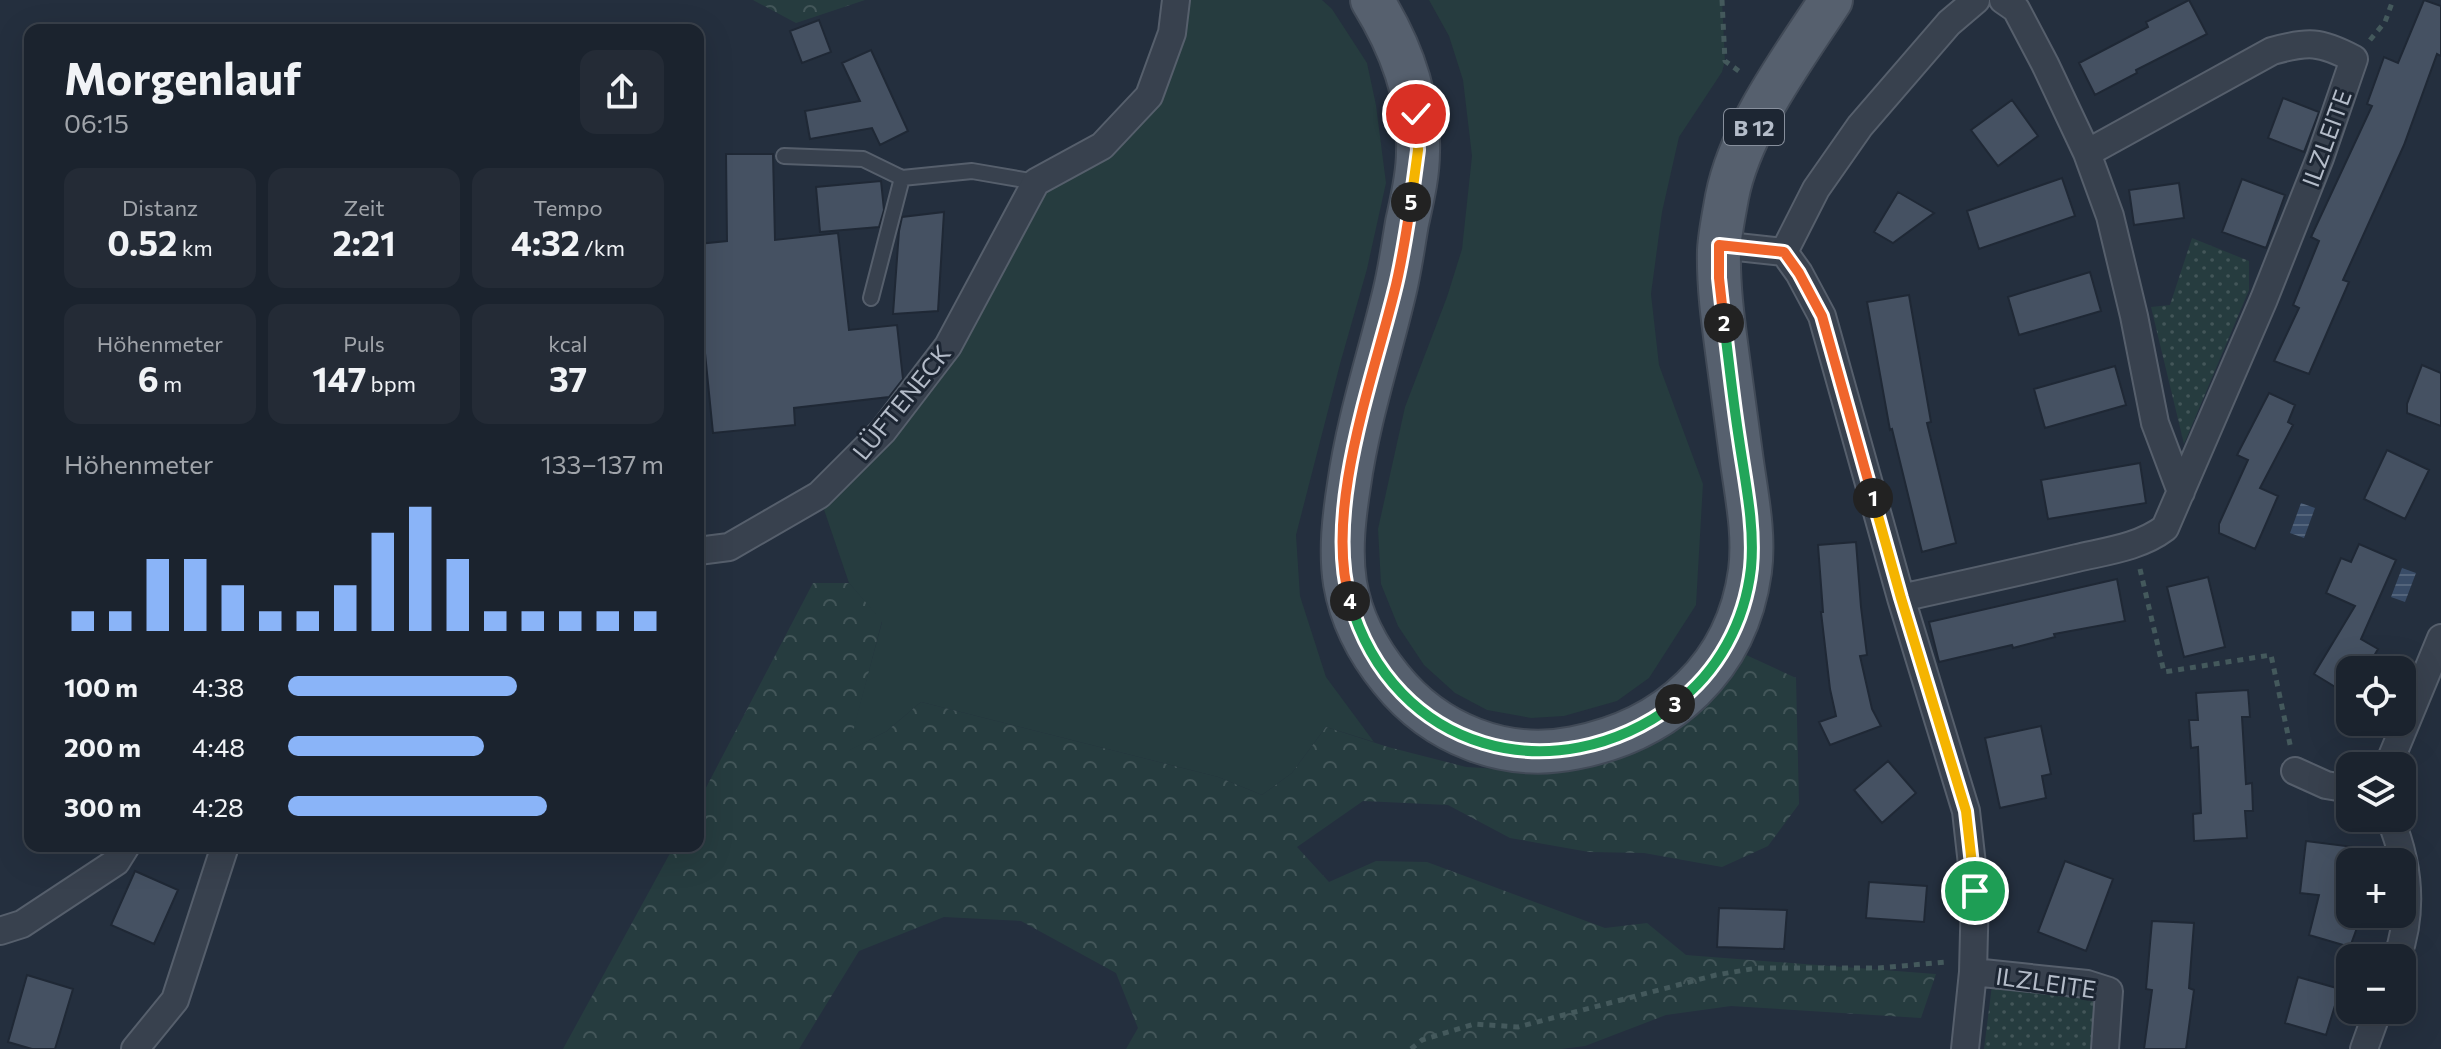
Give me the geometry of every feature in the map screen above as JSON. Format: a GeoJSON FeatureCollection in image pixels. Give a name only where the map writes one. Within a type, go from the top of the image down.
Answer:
{"type":"FeatureCollection","features":[{"type":"Feature","properties":{"kind":"main road","name":"B 12"},"geometry":{"type":"LineString","coordinates":[[1372,0],[1389,27],[1400,54],[1416,114],[1418,150],[1395,290],[1353,456],[1345,507],[1345,585],[1360,630],[1379,664],[1402,693],[1436,721],[1460,735],[1494,747],[1526,752],[1566,750],[1610,739],[1644,724],[1696,688],[1718,660],[1734,632],[1751,567],[1751,521],[1723,316],[1719,245],[1729,189],[1742,150],[1770,95],[1831,0]]}},
{"type":"Feature","properties":{"kind":"street"},"geometry":{"type":"LineString","coordinates":[[1036,182],[1102,146],[1149,96],[1172,33],[1176,0]]}},
{"type":"Feature","properties":{"kind":"street"},"geometry":{"type":"LineString","coordinates":[[1719,245],[1784,252],[1816,189],[1860,126],[1949,23],[1976,0]]}},
{"type":"Feature","properties":{"kind":"street"},"geometry":{"type":"LineString","coordinates":[[2003,0],[2016,9],[2045,64],[2087,153],[2110,216],[2155,423],[2181,492]]}},
{"type":"Feature","properties":{"kind":"street","name":"ILZLEITE"},"geometry":{"type":"LineString","coordinates":[[1901,598],[2134,544],[2165,528],[2270,285],[2320,158],[2354,59],[2329,46],[2300,43],[2272,51],[2087,153]]}},
{"type":"Feature","properties":{"kind":"street","name":"LÜFTENECK"},"geometry":{"type":"LineString","coordinates":[[704,550],[729,547],[819,495],[883,431],[948,346],[1036,182]]}},
{"type":"Feature","properties":{"kind":"street","name":"ILZLEITE"},"geometry":{"type":"LineString","coordinates":[[1784,252],[1822,316],[1901,598],[1966,811],[1975,891],[1973,972],[1965,1049]]}},
{"type":"Feature","properties":{"kind":"street"},"geometry":{"type":"LineString","coordinates":[[2394,752],[2441,638]]}},
{"type":"Feature","properties":{"kind":"street"},"geometry":{"type":"LineString","coordinates":[[2295,771],[2336,787]]}},
{"type":"Feature","properties":{"kind":"street"},"geometry":{"type":"LineString","coordinates":[[2395,832],[2408,879],[2408,910],[2402,944]]}},
{"type":"Feature","properties":{"kind":"street"},"geometry":{"type":"LineString","coordinates":[[0,931],[22,924],[116,862],[122,852]]}},
{"type":"Feature","properties":{"kind":"street"},"geometry":{"type":"LineString","coordinates":[[135,1049],[175,1000],[223,852]]}},
{"type":"Feature","properties":{"kind":"street","name":"ILZLEITE"},"geometry":{"type":"LineString","coordinates":[[1973,972],[2087,984],[2109,991],[2105,1049]]}},
{"type":"Feature","properties":{"kind":"street"},"geometry":{"type":"LineString","coordinates":[[2364,1049],[2373,1024]]}},
{"type":"Feature","properties":{"kind":"lane"},"geometry":{"type":"LineString","coordinates":[[784,156],[863,159],[902,178],[972,171],[1036,182]]}},
{"type":"Feature","properties":{"kind":"lane"},"geometry":{"type":"LineString","coordinates":[[871,298],[902,178]]}},
{"type":"Feature","properties":{"kind":"path"},"geometry":{"type":"LineString","coordinates":[[1722,0],[1725,61],[1770,95]]}},
{"type":"Feature","properties":{"kind":"path"},"geometry":{"type":"LineString","coordinates":[[2354,59],[2385,22],[2393,0]]}},
{"type":"Feature","properties":{"kind":"path"},"geometry":{"type":"LineString","coordinates":[[2134,544],[2164,672],[2271,655],[2295,771]]}},
{"type":"Feature","properties":{"kind":"path"},"geometry":{"type":"LineString","coordinates":[[1411,1049],[1422,1040],[1474,1024],[1518,1027],[1716,975],[1757,968],[1879,968],[1946,962],[1948,949]]}},
{"type":"Feature","properties":{"kind":"green space"},"geometry":{"type":"Polygon","coordinates":[[[753,0],[865,0],[796,23],[753,0]]]}},
{"type":"Feature","properties":{"kind":"green space"},"geometry":{"type":"Polygon","coordinates":[[[1181,0],[1322,0],[1332,9],[1367,63],[1386,183],[1367,269],[1296,535],[1300,596],[1326,677],[1374,742],[1326,727],[1292,773],[1262,795],[1218,777],[921,702],[887,731],[847,752],[882,622],[849,583],[819,495],[883,431],[1036,182],[1149,96],[1181,0]]]}},
{"type":"Feature","properties":{"kind":"green space"},"geometry":{"type":"Polygon","coordinates":[[[1429,0],[1722,0],[1725,61],[1722,72],[1679,137],[1662,212],[1651,294],[1659,365],[1703,484],[1696,605],[1649,678],[1617,701],[1564,716],[1531,718],[1487,710],[1455,693],[1424,665],[1398,626],[1381,584],[1378,529],[1405,407],[1462,249],[1472,156],[1463,80],[1449,36],[1429,0]]]}},
{"type":"Feature","properties":{"kind":"green space"},"geometry":{"type":"Polygon","coordinates":[[[2192,238],[2249,261],[2249,290],[2184,444],[2151,307],[2170,305],[2192,238]]]}},
{"type":"Feature","properties":{"kind":"green space"},"geometry":{"type":"Polygon","coordinates":[[[813,583],[849,583],[882,621],[848,751],[887,731],[921,702],[1218,777],[1262,795],[1292,773],[1326,727],[1466,767],[1550,772],[1716,689],[1744,654],[1796,678],[1799,804],[1768,846],[1722,867],[1644,853],[1589,852],[1510,838],[1448,805],[1363,801],[1297,847],[1329,882],[1376,861],[1427,862],[1605,928],[1647,923],[1686,955],[1936,974],[1921,1018],[1731,1006],[1666,1015],[1585,1046],[1561,1049],[1126,1049],[1138,1028],[1116,973],[1021,921],[944,917],[859,951],[799,1049],[563,1049],[671,852],[704,852],[704,792],[813,583]]]}},
{"type":"Feature","properties":{"kind":"green space"},"geometry":{"type":"Polygon","coordinates":[[[1992,985],[2104,1000],[2097,1049],[1984,1049],[1992,985]]]}},
{"type":"Feature","properties":{"kind":"water"},"geometry":{"type":"Polygon","coordinates":[[[2301,503],[2315,508],[2304,538],[2290,533],[2301,503]]]}},
{"type":"Feature","properties":{"kind":"water"},"geometry":{"type":"Polygon","coordinates":[[[2402,568],[2416,573],[2405,602],[2391,597],[2402,568]]]}},
{"type":"Feature","properties":{"kind":"building"},"geometry":{"type":"Polygon","coordinates":[[[2189,0],[2207,34],[2095,95],[2079,63],[2148,27],[2146,22],[2189,0]]]}},
{"type":"Feature","properties":{"kind":"building"},"geometry":{"type":"Polygon","coordinates":[[[2424,0],[2441,6],[2441,56],[2437,54],[2404,145],[2343,280],[2349,282],[2309,374],[2274,361],[2299,308],[2293,305],[2319,241],[2311,237],[2372,106],[2367,104],[2384,57],[2398,63],[2424,0]]]}},
{"type":"Feature","properties":{"kind":"building"},"geometry":{"type":"Polygon","coordinates":[[[819,20],[831,52],[802,63],[790,31],[819,20]]]}},
{"type":"Feature","properties":{"kind":"building"},"geometry":{"type":"Polygon","coordinates":[[[871,50],[908,131],[880,145],[872,128],[810,139],[805,111],[860,101],[842,63],[871,50]]]}},
{"type":"Feature","properties":{"kind":"building"},"geometry":{"type":"Polygon","coordinates":[[[2283,98],[2319,112],[2304,152],[2268,138],[2283,98]]]}},
{"type":"Feature","properties":{"kind":"building"},"geometry":{"type":"Polygon","coordinates":[[[2012,100],[2038,136],[1998,166],[1971,130],[2012,100]]]}},
{"type":"Feature","properties":{"kind":"building"},"geometry":{"type":"Polygon","coordinates":[[[726,154],[773,154],[775,240],[838,233],[849,330],[897,325],[903,379],[889,397],[794,408],[795,425],[713,433],[704,343],[704,243],[727,241],[726,154]]]}},
{"type":"Feature","properties":{"kind":"building"},"geometry":{"type":"Polygon","coordinates":[[[2062,178],[2075,216],[1979,249],[1967,211],[2062,178]]]}},
{"type":"Feature","properties":{"kind":"building"},"geometry":{"type":"Polygon","coordinates":[[[2242,179],[2285,195],[2266,248],[2222,232],[2242,179]]]}},
{"type":"Feature","properties":{"kind":"building"},"geometry":{"type":"Polygon","coordinates":[[[881,181],[884,210],[879,227],[820,232],[816,187],[881,181]]]}},
{"type":"Feature","properties":{"kind":"building"},"geometry":{"type":"Polygon","coordinates":[[[2179,183],[2184,218],[2134,225],[2129,190],[2179,183]]]}},
{"type":"Feature","properties":{"kind":"building"},"geometry":{"type":"Polygon","coordinates":[[[1898,192],[1934,213],[1893,243],[1874,232],[1898,192]]]}},
{"type":"Feature","properties":{"kind":"building"},"geometry":{"type":"Polygon","coordinates":[[[944,212],[938,311],[893,314],[902,217],[944,212]]]}},
{"type":"Feature","properties":{"kind":"building"},"geometry":{"type":"Polygon","coordinates":[[[2090,272],[2101,311],[2019,335],[2008,297],[2090,272]]]}},
{"type":"Feature","properties":{"kind":"building"},"geometry":{"type":"Polygon","coordinates":[[[1909,295],[1931,422],[1927,423],[1956,543],[1922,552],[1890,430],[1867,302],[1909,295]]]}},
{"type":"Feature","properties":{"kind":"building"},"geometry":{"type":"Polygon","coordinates":[[[2422,365],[2441,373],[2441,426],[2407,413],[2407,404],[2422,365]]]}},
{"type":"Feature","properties":{"kind":"building"},"geometry":{"type":"Polygon","coordinates":[[[2115,366],[2126,405],[2045,428],[2034,389],[2115,366]]]}},
{"type":"Feature","properties":{"kind":"building"},"geometry":{"type":"Polygon","coordinates":[[[2269,393],[2295,405],[2288,422],[2293,425],[2260,488],[2278,496],[2255,549],[2219,533],[2219,524],[2248,460],[2237,455],[2269,393]]]}},
{"type":"Feature","properties":{"kind":"building"},"geometry":{"type":"Polygon","coordinates":[[[2387,450],[2429,470],[2405,519],[2364,499],[2387,450]]]}},
{"type":"Feature","properties":{"kind":"building"},"geometry":{"type":"Polygon","coordinates":[[[2140,463],[2146,503],[2048,519],[2041,480],[2140,463]]]}},
{"type":"Feature","properties":{"kind":"building"},"geometry":{"type":"Polygon","coordinates":[[[1856,542],[1867,655],[1860,656],[1872,709],[1881,726],[1830,745],[1819,722],[1836,716],[1821,612],[1818,545],[1856,542]]]}},
{"type":"Feature","properties":{"kind":"building"},"geometry":{"type":"Polygon","coordinates":[[[2359,544],[2396,560],[2361,639],[2378,649],[2374,656],[2336,656],[2336,687],[2314,674],[2355,606],[2326,593],[2341,558],[2351,562],[2359,544]]]}},
{"type":"Feature","properties":{"kind":"building"},"geometry":{"type":"Polygon","coordinates":[[[2208,577],[2225,647],[2184,657],[2167,587],[2208,577]]]}},
{"type":"Feature","properties":{"kind":"building"},"geometry":{"type":"Polygon","coordinates":[[[2117,579],[2125,621],[2054,634],[2055,637],[2013,648],[2012,645],[1939,662],[1929,622],[2117,579]]]}},
{"type":"Feature","properties":{"kind":"building"},"geometry":{"type":"Polygon","coordinates":[[[2248,690],[2250,717],[2242,717],[2246,784],[2252,783],[2253,811],[2245,811],[2247,838],[2194,841],[2193,814],[2201,813],[2198,747],[2191,748],[2189,720],[2198,720],[2196,693],[2248,690]]]}},
{"type":"Feature","properties":{"kind":"building"},"geometry":{"type":"Polygon","coordinates":[[[2041,726],[2051,774],[2042,776],[2046,798],[2000,808],[1985,738],[2041,726]]]}},
{"type":"Feature","properties":{"kind":"building"},"geometry":{"type":"Polygon","coordinates":[[[1888,761],[1916,793],[1882,823],[1854,790],[1888,761]]]}},
{"type":"Feature","properties":{"kind":"building"},"geometry":{"type":"Polygon","coordinates":[[[2306,841],[2354,847],[2336,848],[2336,928],[2357,928],[2351,944],[2309,935],[2319,895],[2300,893],[2306,841]]]}},
{"type":"Feature","properties":{"kind":"building"},"geometry":{"type":"Polygon","coordinates":[[[2065,861],[2113,879],[2086,951],[2038,932],[2065,861]]]}},
{"type":"Feature","properties":{"kind":"building"},"geometry":{"type":"Polygon","coordinates":[[[135,871],[178,890],[154,944],[111,925],[135,871]]]}},
{"type":"Feature","properties":{"kind":"building"},"geometry":{"type":"Polygon","coordinates":[[[1869,882],[1927,886],[1924,922],[1866,918],[1869,882]]]}},
{"type":"Feature","properties":{"kind":"building"},"geometry":{"type":"Polygon","coordinates":[[[1719,908],[1787,910],[1784,949],[1717,947],[1719,908]]]}},
{"type":"Feature","properties":{"kind":"building"},"geometry":{"type":"Polygon","coordinates":[[[2152,921],[2194,923],[2189,988],[2194,990],[2186,1049],[2144,1049],[2152,990],[2146,989],[2152,921]]]}},
{"type":"Feature","properties":{"kind":"building"},"geometry":{"type":"Polygon","coordinates":[[[27,975],[73,989],[55,1049],[32,1049],[8,1042],[27,975]]]}},
{"type":"Feature","properties":{"kind":"building"},"geometry":{"type":"Polygon","coordinates":[[[2298,977],[2336,988],[2336,1002],[2326,1035],[2285,1023],[2298,977]]]}},
{"type":"Feature","properties":{"kind":"route"},"geometry":{"type":"LineString","coordinates":[[1416,114],[1416,176],[1395,290],[1353,456],[1345,507],[1345,585],[1360,630],[1379,664],[1402,693],[1436,721],[1460,735],[1494,747],[1526,752],[1554,752],[1610,739],[1644,724],[1696,688],[1718,660],[1734,632],[1751,567],[1751,521],[1723,316],[1719,245],[1784,252],[1822,316],[1901,598],[1966,811],[1975,891]]}}]}
